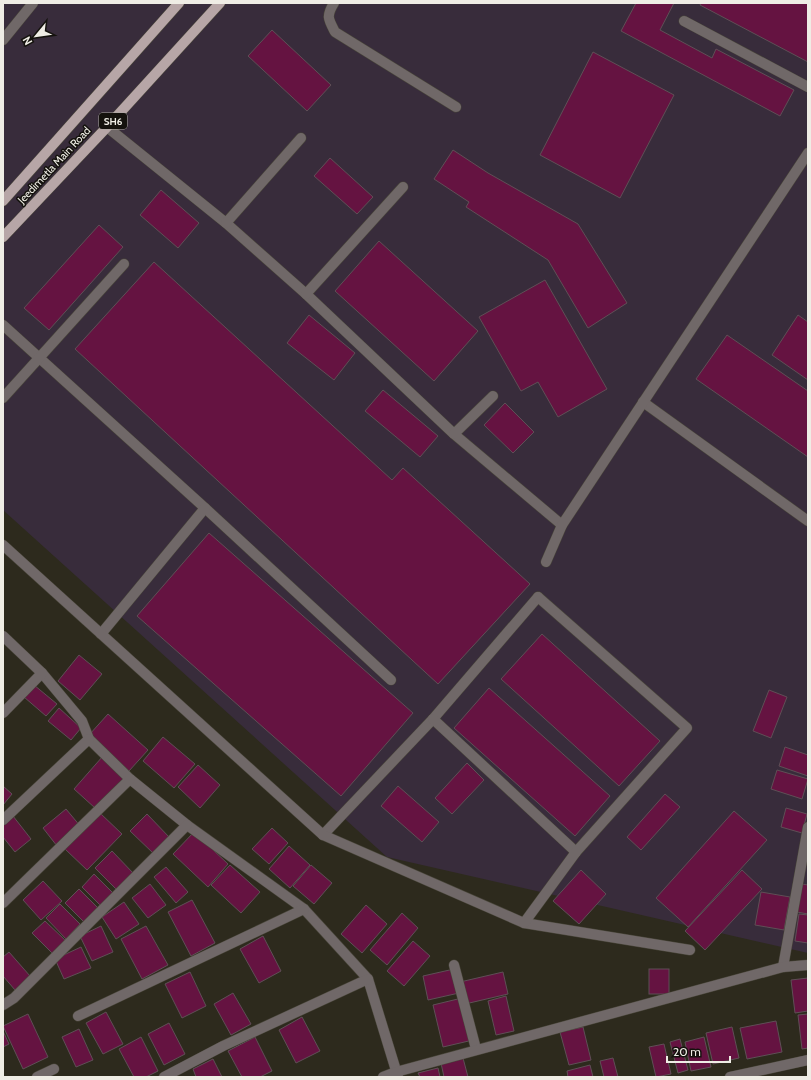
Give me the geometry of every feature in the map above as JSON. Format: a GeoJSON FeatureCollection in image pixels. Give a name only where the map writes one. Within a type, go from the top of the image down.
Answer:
{"type":"FeatureCollection","features":[{"type":"Feature","properties":{"kind":"main road","name":"Jeedimetla Main Road"},"geometry":{"type":"LineString","coordinates":[[3,202],[179,3]]}},
{"type":"Feature","properties":{"kind":"main road","name":"Jeedimetla Main Road"},"geometry":{"type":"LineString","coordinates":[[3,237],[107,127],[220,3]]}},
{"type":"Feature","properties":{"kind":"street"},"geometry":{"type":"LineString","coordinates":[[3,40],[33,3]]}},
{"type":"Feature","properties":{"kind":"street"},"geometry":{"type":"LineString","coordinates":[[334,3],[328,12],[329,20],[335,32],[456,107]]}},
{"type":"Feature","properties":{"kind":"street"},"geometry":{"type":"LineString","coordinates":[[684,21],[808,87]]}},
{"type":"Feature","properties":{"kind":"street"},"geometry":{"type":"LineString","coordinates":[[107,127],[226,223],[306,294],[454,434],[562,525]]}},
{"type":"Feature","properties":{"kind":"street"},"geometry":{"type":"LineString","coordinates":[[226,223],[301,138]]}},
{"type":"Feature","properties":{"kind":"street"},"geometry":{"type":"LineString","coordinates":[[546,562],[562,525],[808,153]]}},
{"type":"Feature","properties":{"kind":"street"},"geometry":{"type":"LineString","coordinates":[[306,294],[403,187]]}},
{"type":"Feature","properties":{"kind":"street"},"geometry":{"type":"LineString","coordinates":[[3,398],[124,264]]}},
{"type":"Feature","properties":{"kind":"street"},"geometry":{"type":"LineString","coordinates":[[3,325],[40,356],[391,680]]}},
{"type":"Feature","properties":{"kind":"street"},"geometry":{"type":"LineString","coordinates":[[454,434],[493,396]]}},
{"type":"Feature","properties":{"kind":"street"},"geometry":{"type":"LineString","coordinates":[[643,402],[808,521]]}},
{"type":"Feature","properties":{"kind":"street"},"geometry":{"type":"LineString","coordinates":[[101,634],[205,508]]}},
{"type":"Feature","properties":{"kind":"street"},"geometry":{"type":"LineString","coordinates":[[3,545],[323,835],[524,923],[690,950]]}},
{"type":"Feature","properties":{"kind":"street"},"geometry":{"type":"LineString","coordinates":[[323,835],[433,719],[538,597],[687,728],[576,852],[524,923]]}},
{"type":"Feature","properties":{"kind":"street"},"geometry":{"type":"LineString","coordinates":[[3,636],[42,673],[82,721],[90,739],[130,779],[187,825],[304,909],[368,979],[397,1074]]}},
{"type":"Feature","properties":{"kind":"street"},"geometry":{"type":"LineString","coordinates":[[3,713],[42,673]]}},
{"type":"Feature","properties":{"kind":"street"},"geometry":{"type":"LineString","coordinates":[[433,719],[576,852]]}},
{"type":"Feature","properties":{"kind":"street"},"geometry":{"type":"LineString","coordinates":[[3,820],[90,739]]}},
{"type":"Feature","properties":{"kind":"street"},"geometry":{"type":"LineString","coordinates":[[3,903],[130,779]]}},
{"type":"Feature","properties":{"kind":"street"},"geometry":{"type":"LineString","coordinates":[[3,1005],[14,998],[187,825]]}},
{"type":"Feature","properties":{"kind":"street"},"geometry":{"type":"LineString","coordinates":[[783,967],[808,827]]}},
{"type":"Feature","properties":{"kind":"street"},"geometry":{"type":"LineString","coordinates":[[78,1016],[304,909]]}},
{"type":"Feature","properties":{"kind":"street"},"geometry":{"type":"LineString","coordinates":[[454,965],[476,1049]]}},
{"type":"Feature","properties":{"kind":"street"},"geometry":{"type":"LineString","coordinates":[[384,1077],[476,1049],[783,967],[808,965]]}},
{"type":"Feature","properties":{"kind":"street"},"geometry":{"type":"LineString","coordinates":[[164,1077],[223,1046],[368,979]]}},
{"type":"Feature","properties":{"kind":"street"},"geometry":{"type":"LineString","coordinates":[[730,1077],[808,1060]]}},
{"type":"Feature","properties":{"kind":"street"},"geometry":{"type":"LineString","coordinates":[[37,1077],[54,1069]]}},
{"type":"Feature","properties":{"kind":"shaded area"},"geometry":{"type":"Polygon","coordinates":[[[3,3],[808,3],[808,953],[387,857],[3,510],[3,3]]]}},
{"type":"Feature","properties":{"kind":"building"},"geometry":{"type":"Polygon","coordinates":[[[636,3],[674,3],[660,30],[712,58],[716,49],[794,90],[780,116],[621,31],[636,3]]]}},
{"type":"Feature","properties":{"kind":"building"},"geometry":{"type":"Polygon","coordinates":[[[701,3],[808,3],[808,62],[700,5],[701,3]]]}},
{"type":"Feature","properties":{"kind":"building"},"geometry":{"type":"Polygon","coordinates":[[[272,30],[331,85],[307,111],[248,56],[272,30]]]}},
{"type":"Feature","properties":{"kind":"building"},"geometry":{"type":"Polygon","coordinates":[[[593,52],[674,95],[620,198],[540,155],[593,52]]]}},
{"type":"Feature","properties":{"kind":"building"},"geometry":{"type":"Polygon","coordinates":[[[453,150],[488,173],[578,224],[627,303],[588,328],[548,260],[466,207],[469,202],[434,179],[453,150]]]}},
{"type":"Feature","properties":{"kind":"building"},"geometry":{"type":"Polygon","coordinates":[[[330,158],[373,197],[357,214],[314,176],[330,158]]]}},
{"type":"Feature","properties":{"kind":"building"},"geometry":{"type":"Polygon","coordinates":[[[161,190],[199,223],[178,248],[140,215],[161,190]]]}},
{"type":"Feature","properties":{"kind":"building"},"geometry":{"type":"Polygon","coordinates":[[[99,225],[123,247],[49,330],[24,308],[99,225]]]}},
{"type":"Feature","properties":{"kind":"building"},"geometry":{"type":"Polygon","coordinates":[[[379,241],[478,331],[434,381],[335,291],[379,241]]]}},
{"type":"Feature","properties":{"kind":"building"},"geometry":{"type":"Polygon","coordinates":[[[154,262],[392,480],[403,468],[530,584],[438,684],[75,349],[154,262]]]}},
{"type":"Feature","properties":{"kind":"building"},"geometry":{"type":"Polygon","coordinates":[[[545,280],[607,389],[558,417],[538,382],[521,391],[479,317],[545,280]]]}},
{"type":"Feature","properties":{"kind":"building"},"geometry":{"type":"Polygon","coordinates":[[[309,315],[355,353],[334,380],[287,343],[309,315]]]}},
{"type":"Feature","properties":{"kind":"building"},"geometry":{"type":"Polygon","coordinates":[[[798,315],[808,322],[808,380],[772,355],[798,315]]]}},
{"type":"Feature","properties":{"kind":"building"},"geometry":{"type":"Polygon","coordinates":[[[727,335],[808,391],[808,457],[696,379],[727,335]]]}},
{"type":"Feature","properties":{"kind":"building"},"geometry":{"type":"Polygon","coordinates":[[[383,390],[438,436],[420,457],[365,411],[383,390]]]}},
{"type":"Feature","properties":{"kind":"building"},"geometry":{"type":"Polygon","coordinates":[[[505,403],[534,432],[513,453],[484,425],[505,403]]]}},
{"type":"Feature","properties":{"kind":"building"},"geometry":{"type":"Polygon","coordinates":[[[209,533],[413,713],[341,796],[137,616],[209,533]]]}},
{"type":"Feature","properties":{"kind":"building"},"geometry":{"type":"Polygon","coordinates":[[[542,634],[660,741],[619,786],[501,679],[542,634]]]}},
{"type":"Feature","properties":{"kind":"building"},"geometry":{"type":"Polygon","coordinates":[[[79,655],[102,674],[80,700],[58,681],[79,655]]]}},
{"type":"Feature","properties":{"kind":"building"},"geometry":{"type":"Polygon","coordinates":[[[34,685],[57,704],[46,716],[24,697],[34,685]]]}},
{"type":"Feature","properties":{"kind":"building"},"geometry":{"type":"Polygon","coordinates":[[[489,688],[610,796],[575,836],[454,728],[489,688]]]}},
{"type":"Feature","properties":{"kind":"building"},"geometry":{"type":"Polygon","coordinates":[[[769,690],[787,697],[771,738],[753,731],[769,690]]]}},
{"type":"Feature","properties":{"kind":"building"},"geometry":{"type":"Polygon","coordinates":[[[59,708],[81,728],[71,740],[48,721],[59,708]]]}},
{"type":"Feature","properties":{"kind":"building"},"geometry":{"type":"Polygon","coordinates":[[[108,714],[148,750],[129,771],[89,735],[108,714]]]}},
{"type":"Feature","properties":{"kind":"building"},"geometry":{"type":"Polygon","coordinates":[[[163,737],[195,764],[174,788],[143,761],[163,737]]]}},
{"type":"Feature","properties":{"kind":"building"},"geometry":{"type":"Polygon","coordinates":[[[785,747],[808,755],[808,776],[779,766],[785,747]]]}},
{"type":"Feature","properties":{"kind":"building"},"geometry":{"type":"Polygon","coordinates":[[[103,756],[125,777],[95,808],[74,789],[103,756]]]}},
{"type":"Feature","properties":{"kind":"building"},"geometry":{"type":"Polygon","coordinates":[[[467,763],[484,780],[452,814],[435,798],[467,763]]]}},
{"type":"Feature","properties":{"kind":"building"},"geometry":{"type":"Polygon","coordinates":[[[198,765],[220,785],[200,808],[178,787],[198,765]]]}},
{"type":"Feature","properties":{"kind":"building"},"geometry":{"type":"Polygon","coordinates":[[[777,770],[808,779],[802,799],[771,789],[777,770]]]}},
{"type":"Feature","properties":{"kind":"building"},"geometry":{"type":"Polygon","coordinates":[[[3,786],[12,794],[3,805],[3,786]]]}},
{"type":"Feature","properties":{"kind":"building"},"geometry":{"type":"Polygon","coordinates":[[[398,786],[439,822],[422,842],[381,806],[398,786]]]}},
{"type":"Feature","properties":{"kind":"building"},"geometry":{"type":"Polygon","coordinates":[[[665,794],[680,807],[641,850],[627,837],[665,794]]]}},
{"type":"Feature","properties":{"kind":"building"},"geometry":{"type":"Polygon","coordinates":[[[786,808],[807,814],[802,833],[781,827],[786,808]]]}},
{"type":"Feature","properties":{"kind":"building"},"geometry":{"type":"Polygon","coordinates":[[[66,809],[81,827],[57,846],[43,828],[66,809]]]}},
{"type":"Feature","properties":{"kind":"building"},"geometry":{"type":"Polygon","coordinates":[[[734,811],[767,840],[688,927],[656,898],[734,811]]]}},
{"type":"Feature","properties":{"kind":"building"},"geometry":{"type":"Polygon","coordinates":[[[100,813],[122,834],[87,870],[65,849],[100,813]]]}},
{"type":"Feature","properties":{"kind":"building"},"geometry":{"type":"Polygon","coordinates":[[[147,814],[170,838],[154,854],[130,831],[147,814]]]}},
{"type":"Feature","properties":{"kind":"building"},"geometry":{"type":"Polygon","coordinates":[[[13,816],[31,839],[15,852],[3,837],[3,824],[13,816]]]}},
{"type":"Feature","properties":{"kind":"building"},"geometry":{"type":"Polygon","coordinates":[[[272,828],[288,843],[269,864],[252,849],[272,828]]]}},
{"type":"Feature","properties":{"kind":"building"},"geometry":{"type":"Polygon","coordinates":[[[194,832],[228,864],[208,887],[173,854],[194,832]]]}},
{"type":"Feature","properties":{"kind":"building"},"geometry":{"type":"Polygon","coordinates":[[[289,846],[310,865],[290,888],[269,869],[289,846]]]}},
{"type":"Feature","properties":{"kind":"building"},"geometry":{"type":"Polygon","coordinates":[[[112,851],[134,874],[118,891],[95,868],[112,851]]]}},
{"type":"Feature","properties":{"kind":"building"},"geometry":{"type":"Polygon","coordinates":[[[230,865],[260,892],[241,913],[211,885],[230,865]]]}},
{"type":"Feature","properties":{"kind":"building"},"geometry":{"type":"Polygon","coordinates":[[[311,865],[332,883],[314,904],[293,886],[311,865]]]}},
{"type":"Feature","properties":{"kind":"building"},"geometry":{"type":"Polygon","coordinates":[[[166,867],[188,892],[176,903],[154,877],[166,867]]]}},
{"type":"Feature","properties":{"kind":"building"},"geometry":{"type":"Polygon","coordinates":[[[581,870],[606,894],[579,924],[553,901],[581,870]]]}},
{"type":"Feature","properties":{"kind":"building"},"geometry":{"type":"Polygon","coordinates":[[[742,870],[762,889],[705,950],[685,931],[742,870]]]}},
{"type":"Feature","properties":{"kind":"building"},"geometry":{"type":"Polygon","coordinates":[[[94,874],[114,894],[101,906],[82,887],[94,874]]]}},
{"type":"Feature","properties":{"kind":"building"},"geometry":{"type":"Polygon","coordinates":[[[43,881],[62,901],[41,920],[23,900],[43,881]]]}},
{"type":"Feature","properties":{"kind":"building"},"geometry":{"type":"Polygon","coordinates":[[[150,884],[166,905],[148,918],[132,898],[150,884]]]}},
{"type":"Feature","properties":{"kind":"building"},"geometry":{"type":"Polygon","coordinates":[[[802,884],[808,885],[808,914],[797,912],[802,884]]]}},
{"type":"Feature","properties":{"kind":"building"},"geometry":{"type":"Polygon","coordinates":[[[79,889],[98,908],[84,922],[65,903],[79,889]]]}},
{"type":"Feature","properties":{"kind":"building"},"geometry":{"type":"Polygon","coordinates":[[[761,892],[790,897],[784,930],[755,925],[761,892]]]}},
{"type":"Feature","properties":{"kind":"building"},"geometry":{"type":"Polygon","coordinates":[[[192,900],[215,943],[191,956],[168,912],[192,900]]]}},
{"type":"Feature","properties":{"kind":"building"},"geometry":{"type":"Polygon","coordinates":[[[124,902],[139,924],[116,939],[102,917],[124,902]]]}},
{"type":"Feature","properties":{"kind":"building"},"geometry":{"type":"Polygon","coordinates":[[[60,904],[80,924],[66,939],[46,918],[60,904]]]}},
{"type":"Feature","properties":{"kind":"building"},"geometry":{"type":"Polygon","coordinates":[[[366,905],[387,924],[362,953],[341,934],[366,905]]]}},
{"type":"Feature","properties":{"kind":"building"},"geometry":{"type":"Polygon","coordinates":[[[402,913],[418,928],[387,965],[370,950],[402,913]]]}},
{"type":"Feature","properties":{"kind":"building"},"geometry":{"type":"Polygon","coordinates":[[[799,914],[808,915],[808,943],[795,941],[799,914]]]}},
{"type":"Feature","properties":{"kind":"building"},"geometry":{"type":"Polygon","coordinates":[[[45,921],[65,940],[52,953],[32,933],[45,921]]]}},
{"type":"Feature","properties":{"kind":"building"},"geometry":{"type":"Polygon","coordinates":[[[101,926],[113,952],[92,961],[80,936],[101,926]]]}},
{"type":"Feature","properties":{"kind":"building"},"geometry":{"type":"Polygon","coordinates":[[[146,926],[168,965],[142,979],[121,939],[146,926]]]}},
{"type":"Feature","properties":{"kind":"building"},"geometry":{"type":"Polygon","coordinates":[[[263,936],[281,971],[259,983],[240,949],[263,936]]]}},
{"type":"Feature","properties":{"kind":"building"},"geometry":{"type":"Polygon","coordinates":[[[413,941],[430,956],[404,986],[387,971],[413,941]]]}},
{"type":"Feature","properties":{"kind":"building"},"geometry":{"type":"Polygon","coordinates":[[[81,947],[91,968],[64,979],[55,959],[81,947]]]}},
{"type":"Feature","properties":{"kind":"building"},"geometry":{"type":"Polygon","coordinates":[[[9,952],[30,976],[15,990],[3,976],[3,957],[9,952]]]}},
{"type":"Feature","properties":{"kind":"building"},"geometry":{"type":"Polygon","coordinates":[[[454,969],[459,993],[428,1000],[423,976],[454,969]]]}},
{"type":"Feature","properties":{"kind":"building"},"geometry":{"type":"Polygon","coordinates":[[[649,969],[669,969],[669,994],[649,994],[649,969]]]}},
{"type":"Feature","properties":{"kind":"building"},"geometry":{"type":"Polygon","coordinates":[[[190,972],[206,1006],[182,1018],[165,984],[190,972]]]}},
{"type":"Feature","properties":{"kind":"building"},"geometry":{"type":"Polygon","coordinates":[[[503,972],[508,994],[465,1004],[460,982],[503,972]]]}},
{"type":"Feature","properties":{"kind":"building"},"geometry":{"type":"Polygon","coordinates":[[[808,978],[808,1011],[795,1013],[791,980],[808,978]]]}},
{"type":"Feature","properties":{"kind":"building"},"geometry":{"type":"Polygon","coordinates":[[[233,993],[251,1024],[231,1035],[214,1004],[233,993]]]}},
{"type":"Feature","properties":{"kind":"building"},"geometry":{"type":"Polygon","coordinates":[[[506,996],[514,1031],[496,1035],[488,1001],[506,996]]]}},
{"type":"Feature","properties":{"kind":"building"},"geometry":{"type":"Polygon","coordinates":[[[462,998],[473,1040],[443,1047],[433,1005],[462,998]]]}},
{"type":"Feature","properties":{"kind":"building"},"geometry":{"type":"Polygon","coordinates":[[[106,1012],[123,1044],[103,1054],[86,1023],[106,1012]]]}},
{"type":"Feature","properties":{"kind":"building"},"geometry":{"type":"Polygon","coordinates":[[[28,1014],[48,1057],[23,1069],[3,1026],[28,1014]]]}},
{"type":"Feature","properties":{"kind":"building"},"geometry":{"type":"Polygon","coordinates":[[[808,1014],[808,1048],[802,1049],[798,1015],[808,1014]]]}},
{"type":"Feature","properties":{"kind":"building"},"geometry":{"type":"Polygon","coordinates":[[[302,1017],[320,1051],[296,1063],[279,1030],[302,1017]]]}},
{"type":"Feature","properties":{"kind":"building"},"geometry":{"type":"Polygon","coordinates":[[[776,1021],[782,1052],[747,1059],[740,1028],[776,1021]]]}},
{"type":"Feature","properties":{"kind":"building"},"geometry":{"type":"Polygon","coordinates":[[[169,1023],[185,1054],[164,1065],[148,1034],[169,1023]]]}},
{"type":"Feature","properties":{"kind":"building"},"geometry":{"type":"Polygon","coordinates":[[[583,1027],[591,1060],[569,1065],[560,1032],[583,1027]]]}},
{"type":"Feature","properties":{"kind":"building"},"geometry":{"type":"Polygon","coordinates":[[[732,1027],[739,1058],[713,1064],[706,1033],[732,1027]]]}},
{"type":"Feature","properties":{"kind":"building"},"geometry":{"type":"Polygon","coordinates":[[[79,1029],[93,1060],[76,1067],[62,1037],[79,1029]]]}},
{"type":"Feature","properties":{"kind":"building"},"geometry":{"type":"Polygon","coordinates":[[[3,1031],[9,1044],[3,1047],[3,1031]]]}},
{"type":"Feature","properties":{"kind":"building"},"geometry":{"type":"Polygon","coordinates":[[[141,1037],[158,1071],[146,1077],[134,1077],[119,1049],[141,1037]]]}},
{"type":"Feature","properties":{"kind":"building"},"geometry":{"type":"Polygon","coordinates":[[[255,1037],[272,1071],[260,1077],[242,1077],[228,1051],[255,1037]]]}},
{"type":"Feature","properties":{"kind":"building"},"geometry":{"type":"Polygon","coordinates":[[[704,1037],[711,1067],[691,1071],[685,1042],[704,1037]]]}},
{"type":"Feature","properties":{"kind":"building"},"geometry":{"type":"Polygon","coordinates":[[[680,1039],[688,1070],[678,1073],[670,1042],[680,1039]]]}},
{"type":"Feature","properties":{"kind":"building"},"geometry":{"type":"Polygon","coordinates":[[[664,1044],[671,1074],[656,1077],[649,1047],[664,1044]]]}},
{"type":"Feature","properties":{"kind":"building"},"geometry":{"type":"Polygon","coordinates":[[[463,1058],[468,1077],[444,1077],[441,1063],[463,1058]]]}},
{"type":"Feature","properties":{"kind":"building"},"geometry":{"type":"Polygon","coordinates":[[[613,1058],[618,1077],[604,1077],[600,1061],[613,1058]]]}},
{"type":"Feature","properties":{"kind":"building"},"geometry":{"type":"Polygon","coordinates":[[[213,1059],[222,1077],[196,1077],[193,1069],[213,1059]]]}},
{"type":"Feature","properties":{"kind":"building"},"geometry":{"type":"Polygon","coordinates":[[[590,1065],[593,1077],[568,1077],[567,1071],[590,1065]]]}},
{"type":"Feature","properties":{"kind":"building"},"geometry":{"type":"Polygon","coordinates":[[[438,1068],[440,1077],[420,1077],[418,1073],[438,1068]]]}}]}
